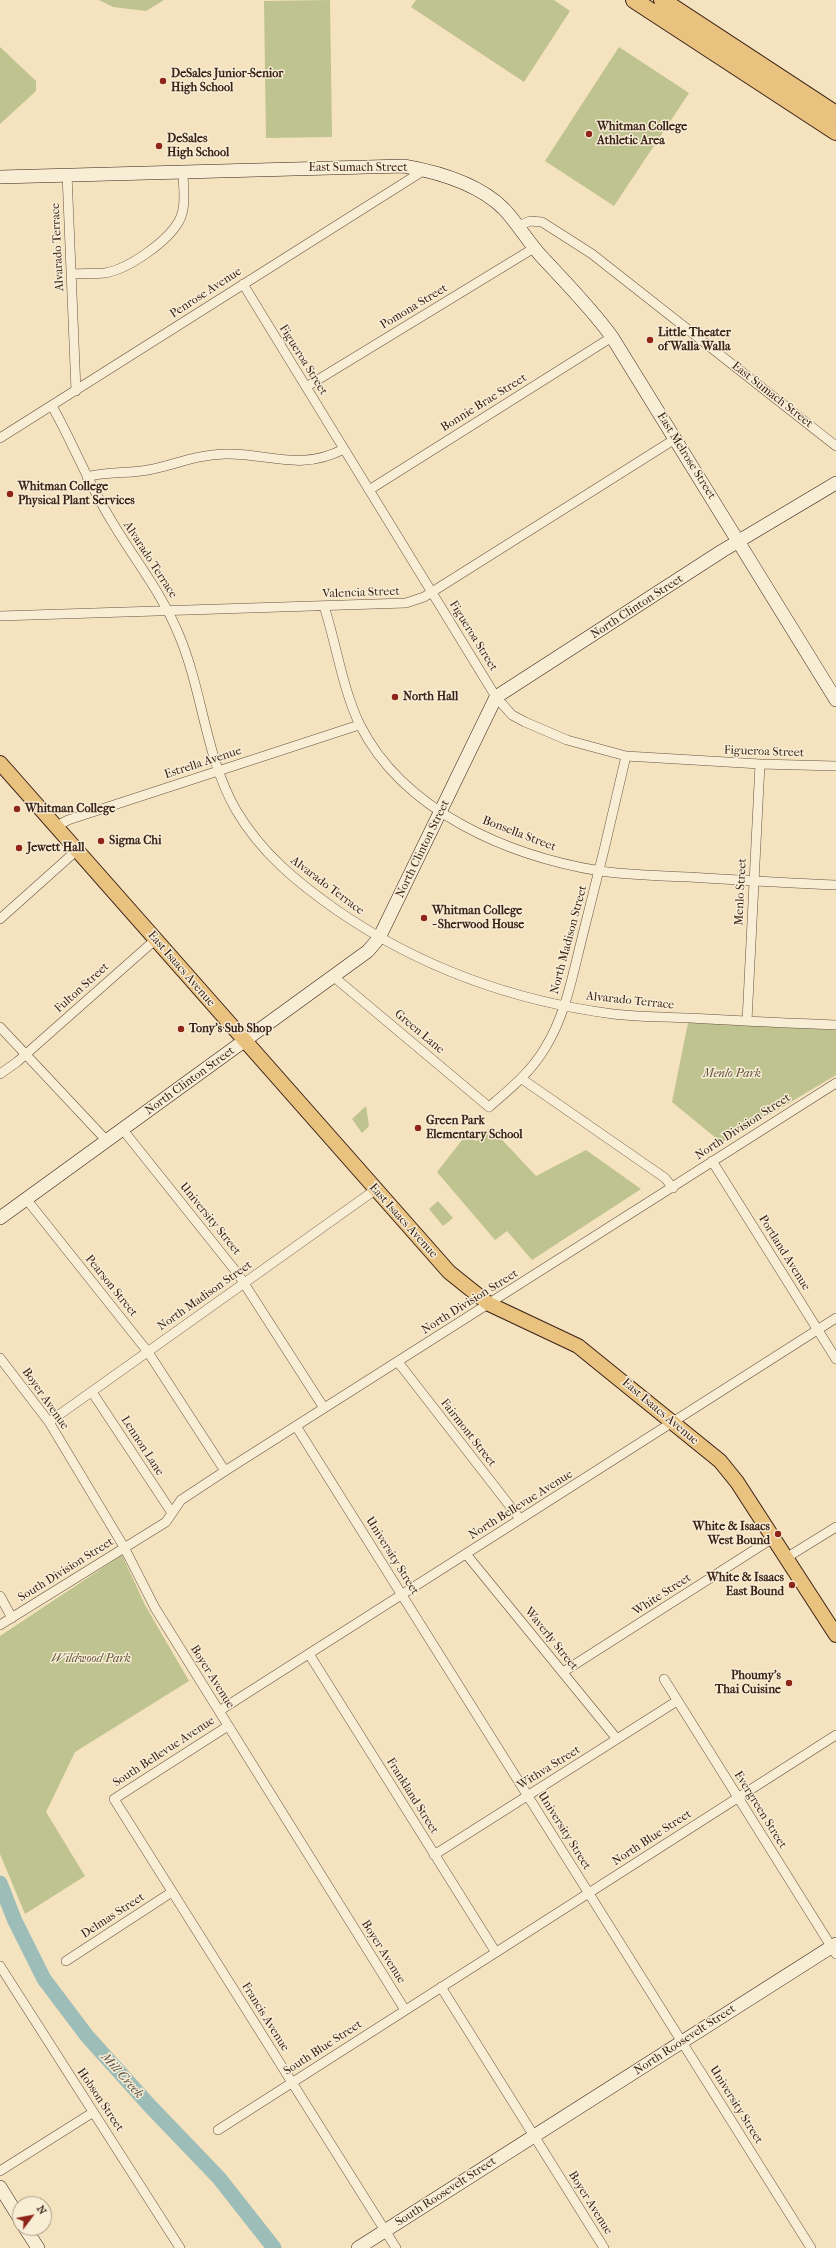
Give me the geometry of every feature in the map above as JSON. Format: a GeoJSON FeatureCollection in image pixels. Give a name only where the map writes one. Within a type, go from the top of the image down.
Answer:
{"type":"FeatureCollection","features":[{"type":"Feature","properties":{"kind":"highway"},"geometry":{"type":"LineString","coordinates":[[634,0],[836,132]]}},
{"type":"Feature","properties":{"kind":"highway"},"geometry":{"type":"LineString","coordinates":[[662,0],[836,114]]}},
{"type":"Feature","properties":{"kind":"main road","name":"East Sumach Street"},"geometry":{"type":"LineString","coordinates":[[0,177],[386,166],[426,170],[466,185],[489,198],[503,209],[518,226]]}},
{"type":"Feature","properties":{"kind":"main road","name":"East Melrose Street"},"geometry":{"type":"LineString","coordinates":[[518,226],[534,248],[596,315],[612,337],[836,700]]}},
{"type":"Feature","properties":{"kind":"main road","name":"North Clinton Street"},"geometry":{"type":"LineString","coordinates":[[0,1218],[245,1042],[368,951],[379,938],[496,697],[738,542],[836,483]]}},
{"type":"Feature","properties":{"kind":"main road","name":"East Isaacs Avenue"},"geometry":{"type":"LineString","coordinates":[[0,763],[375,1190],[449,1272],[490,1304],[578,1346],[673,1422],[726,1467],[836,1635]]}},
{"type":"Feature","properties":{"kind":"main road","name":"North Roosevelt Street"},"geometry":{"type":"LineString","coordinates":[[534,2136],[834,1948]]}},
{"type":"Feature","properties":{"kind":"main road","name":"South Roosevelt Street"},"geometry":{"type":"LineString","coordinates":[[358,2248],[534,2136]]}},
{"type":"Feature","properties":{"kind":"main road"},"geometry":{"type":"LineString","coordinates":[[0,2187],[12,2206]]}},
{"type":"Feature","properties":{"kind":"main road"},"geometry":{"type":"LineString","coordinates":[[30,2236],[38,2248]]}},
{"type":"Feature","properties":{"kind":"street","name":"Penrose Avenue"},"geometry":{"type":"LineString","coordinates":[[0,438],[426,170]]}},
{"type":"Feature","properties":{"kind":"street"},"geometry":{"type":"LineString","coordinates":[[71,274],[106,272],[119,268],[133,261],[165,239],[180,220],[184,201],[183,172]]}},
{"type":"Feature","properties":{"kind":"street","name":"Alvarado Terrace"},"geometry":{"type":"LineString","coordinates":[[66,174],[76,391]]}},
{"type":"Feature","properties":{"kind":"street","name":"East Sumach Street"},"geometry":{"type":"LineString","coordinates":[[518,226],[530,222],[542,222],[592,254],[836,446]]}},
{"type":"Feature","properties":{"kind":"street","name":"Pomona Street"},"geometry":{"type":"LineString","coordinates":[[306,387],[534,248]]}},
{"type":"Feature","properties":{"kind":"street","name":"Figueroa Street"},"geometry":{"type":"LineString","coordinates":[[243,284],[496,697],[512,715],[567,740],[626,756],[760,764],[836,766]]}},
{"type":"Feature","properties":{"kind":"street","name":"Bonnie Brae Street"},"geometry":{"type":"LineString","coordinates":[[369,490],[612,337]]}},
{"type":"Feature","properties":{"kind":"street","name":"Alvarado Terrace"},"geometry":{"type":"LineString","coordinates":[[52,406],[110,519],[153,582],[168,611],[191,665],[218,771],[237,812],[272,858],[300,883],[379,938],[476,982],[519,996],[639,1017],[836,1025]]}},
{"type":"Feature","properties":{"kind":"street","name":"Valencia Street"},"geometry":{"type":"LineString","coordinates":[[0,616],[406,603],[432,592],[675,439]]}},
{"type":"Feature","properties":{"kind":"street"},"geometry":{"type":"LineString","coordinates":[[88,477],[108,472],[153,469],[180,461],[210,455],[238,455],[298,461],[326,457],[344,449]]}},
{"type":"Feature","properties":{"kind":"street","name":"Bonsella Street"},"geometry":{"type":"LineString","coordinates":[[324,606],[346,687],[360,725],[390,771],[417,796],[441,813],[525,852],[600,871],[836,885]]}},
{"type":"Feature","properties":{"kind":"street","name":"Estrella Avenue"},"geometry":{"type":"LineString","coordinates":[[55,827],[68,820],[360,725]]}},
{"type":"Feature","properties":{"kind":"street","name":"North Madison Street"},"geometry":{"type":"LineString","coordinates":[[489,1107],[522,1079],[545,1049],[555,1031],[565,1005],[600,871],[626,756]]}},
{"type":"Feature","properties":{"kind":"street","name":"Menlo Street"},"geometry":{"type":"LineString","coordinates":[[747,1021],[760,764]]}},
{"type":"Feature","properties":{"kind":"street"},"geometry":{"type":"LineString","coordinates":[[0,919],[76,851]]}},
{"type":"Feature","properties":{"kind":"street","name":"Fulton Street"},"geometry":{"type":"LineString","coordinates":[[0,1074],[26,1054],[155,940]]}},
{"type":"Feature","properties":{"kind":"street","name":"Green Lane"},"geometry":{"type":"LineString","coordinates":[[334,976],[489,1107]]}},
{"type":"Feature","properties":{"kind":"street"},"geometry":{"type":"LineString","coordinates":[[0,1027],[107,1142]]}},
{"type":"Feature","properties":{"kind":"street"},"geometry":{"type":"LineString","coordinates":[[522,1079],[665,1178],[673,1188]]}},
{"type":"Feature","properties":{"kind":"street","name":"North Division Street"},"geometry":{"type":"LineString","coordinates":[[124,1547],[166,1522],[181,1500],[225,1471],[673,1188],[712,1161],[836,1083]]}},
{"type":"Feature","properties":{"kind":"street","name":"University Street"},"geometry":{"type":"LineString","coordinates":[[123,1130],[244,1283],[324,1408]]}},
{"type":"Feature","properties":{"kind":"street","name":"Portland Avenue"},"geometry":{"type":"LineString","coordinates":[[712,1161],[836,1359]]}},
{"type":"Feature","properties":{"kind":"street","name":"North Madison Street"},"geometry":{"type":"LineString","coordinates":[[49,1422],[375,1190]]}},
{"type":"Feature","properties":{"kind":"street","name":"Pearson Street"},"geometry":{"type":"LineString","coordinates":[[27,1200],[148,1352],[225,1471]]}},
{"type":"Feature","properties":{"kind":"street","name":"North Bellevue Avenue"},"geometry":{"type":"LineString","coordinates":[[219,1711],[836,1318]]}},
{"type":"Feature","properties":{"kind":"street","name":"Boyer Avenue"},"geometry":{"type":"LineString","coordinates":[[0,1358],[49,1422],[124,1547],[150,1599],[405,2010]]}},
{"type":"Feature","properties":{"kind":"street","name":"Fairmont Street"},"geometry":{"type":"LineString","coordinates":[[398,1362],[520,1519]]}},
{"type":"Feature","properties":{"kind":"street","name":"Lennon Lane"},"geometry":{"type":"LineString","coordinates":[[92,1392],[172,1513]]}},
{"type":"Feature","properties":{"kind":"street","name":"University Street"},"geometry":{"type":"LineString","coordinates":[[296,1426],[811,2248]]}},
{"type":"Feature","properties":{"kind":"street"},"geometry":{"type":"LineString","coordinates":[[786,1558],[836,1527]]}},
{"type":"Feature","properties":{"kind":"street","name":"White Street"},"geometry":{"type":"LineString","coordinates":[[563,1672],[773,1538]]}},
{"type":"Feature","properties":{"kind":"street","name":"South Division Street"},"geometry":{"type":"LineString","coordinates":[[0,1625],[124,1547]]}},
{"type":"Feature","properties":{"kind":"street","name":"Waverly Street"},"geometry":{"type":"LineString","coordinates":[[466,1554],[617,1739]]}},
{"type":"Feature","properties":{"kind":"street"},"geometry":{"type":"LineString","coordinates":[[0,1596],[12,1618]]}},
{"type":"Feature","properties":{"kind":"street","name":"Frankland Street"},"geometry":{"type":"LineString","coordinates":[[309,1654],[495,1952]]}},
{"type":"Feature","properties":{"kind":"street","name":"Evergreen Street"},"geometry":{"type":"LineString","coordinates":[[664,1679],[834,1948]]}},
{"type":"Feature","properties":{"kind":"street","name":"Withva Street"},"geometry":{"type":"LineString","coordinates":[[434,1855],[677,1701]]}},
{"type":"Feature","properties":{"kind":"street","name":"South Bellevue Avenue"},"geometry":{"type":"LineString","coordinates":[[114,1799],[228,1726]]}},
{"type":"Feature","properties":{"kind":"street","name":"North Blue Street"},"geometry":{"type":"LineString","coordinates":[[441,1987],[836,1735]]}},
{"type":"Feature","properties":{"kind":"street","name":"Francis Avenue"},"geometry":{"type":"LineString","coordinates":[[114,1799],[396,2248]]}},
{"type":"Feature","properties":{"kind":"street","name":"Delmas Street"},"geometry":{"type":"LineString","coordinates":[[66,1960],[172,1892]]}},
{"type":"Feature","properties":{"kind":"street","name":"Hobson Street"},"geometry":{"type":"LineString","coordinates":[[0,1966],[92,2113],[102,2123],[180,2248]]}},
{"type":"Feature","properties":{"kind":"street","name":"Boyer Avenue"},"geometry":{"type":"LineString","coordinates":[[441,1987],[604,2248]]}},
{"type":"Feature","properties":{"kind":"street","name":"South Blue Street"},"geometry":{"type":"LineString","coordinates":[[218,2130],[441,1987]]}},
{"type":"Feature","properties":{"kind":"street"},"geometry":{"type":"LineString","coordinates":[[0,2170],[92,2113]]}},
{"type":"Feature","properties":{"kind":"green space"},"geometry":{"type":"Polygon","coordinates":[[[99,0],[164,0],[146,11],[113,7],[99,0]]]}},
{"type":"Feature","properties":{"kind":"green space"},"geometry":{"type":"Polygon","coordinates":[[[330,0],[332,137],[266,138],[264,1],[330,0]]]}},
{"type":"Feature","properties":{"kind":"green space"},"geometry":{"type":"Polygon","coordinates":[[[416,0],[554,0],[570,11],[524,82],[411,7],[416,0]]]}},
{"type":"Feature","properties":{"kind":"green space"},"geometry":{"type":"Polygon","coordinates":[[[0,47],[36,81],[36,91],[0,124],[0,47]]]}},
{"type":"Feature","properties":{"kind":"green space"},"geometry":{"type":"Polygon","coordinates":[[[619,47],[689,93],[614,206],[545,161],[619,47]]]}},
{"type":"Feature","properties":{"kind":"green space","name":"Menlo Park"},"geometry":{"type":"Polygon","coordinates":[[[689,1018],[836,1025],[836,1075],[722,1143],[672,1102],[689,1018]]]}},
{"type":"Feature","properties":{"kind":"green space"},"geometry":{"type":"Polygon","coordinates":[[[366,1106],[369,1126],[362,1133],[352,1119],[366,1106]]]}},
{"type":"Feature","properties":{"kind":"green space"},"geometry":{"type":"Polygon","coordinates":[[[490,1127],[536,1176],[586,1150],[641,1189],[532,1260],[507,1231],[495,1240],[437,1172],[466,1135],[476,1141],[490,1127]]]}},
{"type":"Feature","properties":{"kind":"green space"},"geometry":{"type":"Polygon","coordinates":[[[438,1201],[453,1218],[443,1226],[429,1209],[438,1201]]]}},
{"type":"Feature","properties":{"kind":"green space","name":"Wildwood Park"},"geometry":{"type":"Polygon","coordinates":[[[122,1555],[145,1605],[189,1681],[75,1752],[46,1812],[85,1876],[25,1914],[0,1854],[0,1636],[122,1555]]]}},
{"type":"Feature","properties":{"kind":"waterway","name":"Mill Creek"},"geometry":{"type":"LineString","coordinates":[[0,1883],[15,1921],[44,1979],[87,2036],[149,2105],[219,2178],[274,2248]]}},
{"type":"Feature","properties":{"kind":"place","name":"DeSales Junior-Senior High School"},"geometry":{"type":"Point","coordinates":[163,81]}},
{"type":"Feature","properties":{"kind":"place","name":"Whitman College Athletic Area"},"geometry":{"type":"Point","coordinates":[589,134]}},
{"type":"Feature","properties":{"kind":"place","name":"DeSales High School"},"geometry":{"type":"Point","coordinates":[159,146]}},
{"type":"Feature","properties":{"kind":"place","name":"Little Theater of Walla Walla"},"geometry":{"type":"Point","coordinates":[650,340]}},
{"type":"Feature","properties":{"kind":"place","name":"Whitman College Physical Plant Services"},"geometry":{"type":"Point","coordinates":[10,494]}},
{"type":"Feature","properties":{"kind":"place","name":"North Hall"},"geometry":{"type":"Point","coordinates":[395,697]}},
{"type":"Feature","properties":{"kind":"place","name":"Whitman College"},"geometry":{"type":"Point","coordinates":[17,809]}},
{"type":"Feature","properties":{"kind":"place","name":"Sigma Chi"},"geometry":{"type":"Point","coordinates":[101,841]}},
{"type":"Feature","properties":{"kind":"place","name":"Jewett Hall"},"geometry":{"type":"Point","coordinates":[19,848]}},
{"type":"Feature","properties":{"kind":"place","name":"Whitman College - Sherwood House"},"geometry":{"type":"Point","coordinates":[424,918]}},
{"type":"Feature","properties":{"kind":"place","name":"Tony's Sub Shop"},"geometry":{"type":"Point","coordinates":[181,1029]}},
{"type":"Feature","properties":{"kind":"place","name":"Green Park Elementary School"},"geometry":{"type":"Point","coordinates":[418,1128]}},
{"type":"Feature","properties":{"kind":"place","name":"White & Isaacs West Bound"},"geometry":{"type":"Point","coordinates":[778,1534]}},
{"type":"Feature","properties":{"kind":"place","name":"White & Isaacs East Bound"},"geometry":{"type":"Point","coordinates":[792,1585]}},
{"type":"Feature","properties":{"kind":"place","name":"Phoumy's Thai Cuisine"},"geometry":{"type":"Point","coordinates":[789,1683]}}]}
